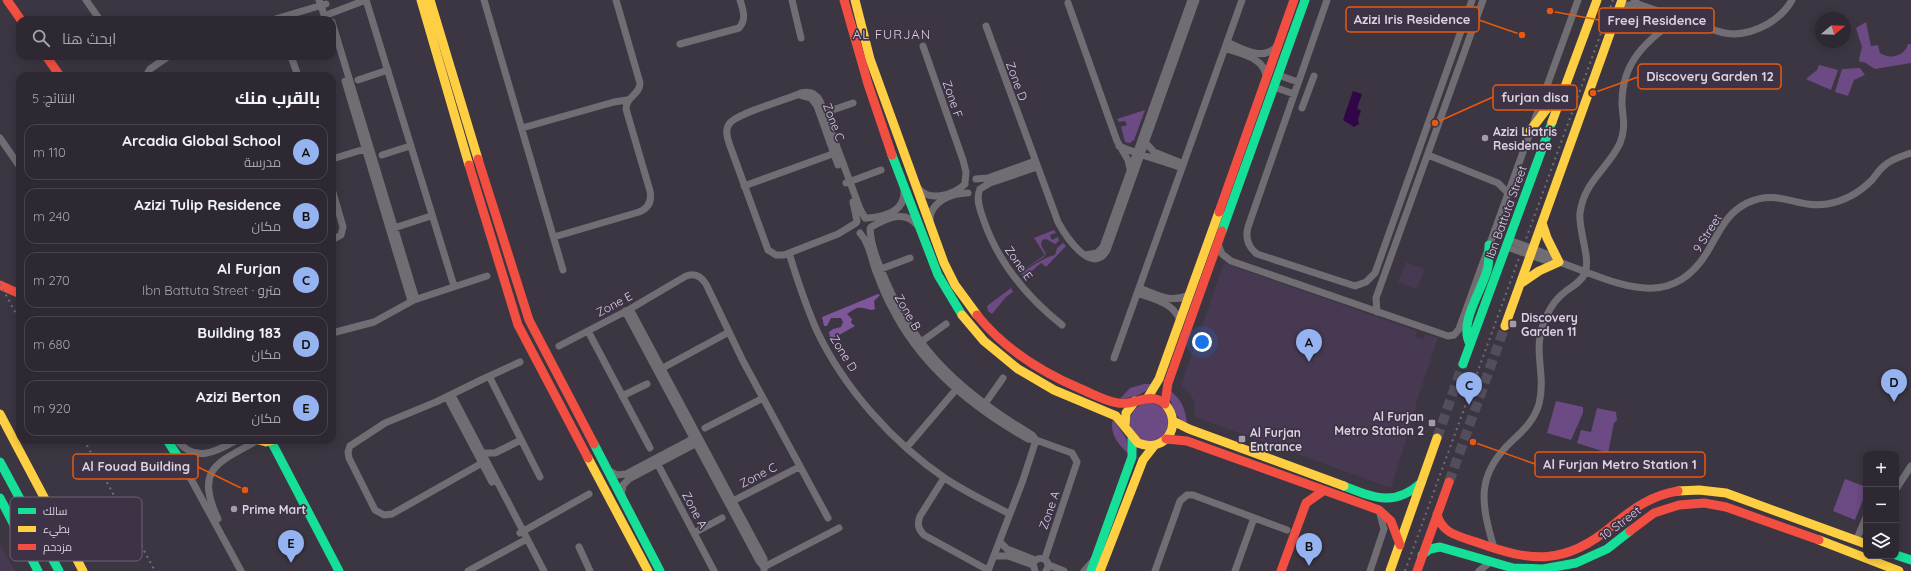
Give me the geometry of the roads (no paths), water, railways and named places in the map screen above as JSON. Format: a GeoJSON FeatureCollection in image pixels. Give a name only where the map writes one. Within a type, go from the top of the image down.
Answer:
{"type":"FeatureCollection","features":[{"type":"Feature","properties":{"kind":"main road"},"geometry":{"type":"LineString","coordinates":[[7,0],[18,16]]}},
{"type":"Feature","properties":{"kind":"main road"},"geometry":{"type":"LineString","coordinates":[[421,0],[460,135],[518,325],[648,571]]}},
{"type":"Feature","properties":{"kind":"main road"},"geometry":{"type":"LineString","coordinates":[[430,0],[478,160],[527,313],[659,571]]}},
{"type":"Feature","properties":{"kind":"main road"},"geometry":{"type":"LineString","coordinates":[[844,0],[859,58],[904,187],[933,265],[946,293],[966,322],[984,342],[1011,365],[1036,381],[1067,396],[1112,414],[1120,419],[1132,439],[1132,457],[1091,571]]}},
{"type":"Feature","properties":{"kind":"main road"},"geometry":{"type":"LineString","coordinates":[[855,0],[870,59],[944,263],[959,292],[981,322],[1011,351],[1045,374],[1116,403],[1126,404],[1148,397],[1157,399],[1165,403],[1171,412],[1173,421],[1172,431],[1166,439],[1154,446],[1143,460],[1100,571]]}},
{"type":"Feature","properties":{"kind":"main road"},"geometry":{"type":"LineString","coordinates":[[1148,397],[1159,379],[1294,0]]}},
{"type":"Feature","properties":{"kind":"main road"},"geometry":{"type":"LineString","coordinates":[[1165,403],[1168,383],[1304,0]]}},
{"type":"Feature","properties":{"kind":"main road","name":"Ibn Battuta Street"},"geometry":{"type":"LineString","coordinates":[[1463,364],[1596,0]]}},
{"type":"Feature","properties":{"kind":"main road"},"geometry":{"type":"LineString","coordinates":[[1505,326],[1622,0]]}},
{"type":"Feature","properties":{"kind":"main road"},"geometry":{"type":"LineString","coordinates":[[49,60],[57,72]]}},
{"type":"Feature","properties":{"kind":"main road"},"geometry":{"type":"LineString","coordinates":[[1530,131],[1564,86]]}},
{"type":"Feature","properties":{"kind":"main road"},"geometry":{"type":"LineString","coordinates":[[1519,286],[1539,270],[1559,262],[1547,238],[1542,223]]}},
{"type":"Feature","properties":{"kind":"main road"},"geometry":{"type":"LineString","coordinates":[[1470,344],[1466,337],[1466,326],[1488,267],[1489,245]]}},
{"type":"Feature","properties":{"kind":"main road"},"geometry":{"type":"LineString","coordinates":[[0,285],[16,292]]}},
{"type":"Feature","properties":{"kind":"main road"},"geometry":{"type":"LineString","coordinates":[[1125,427],[1126,413],[1135,401]]}},
{"type":"Feature","properties":{"kind":"main road"},"geometry":{"type":"LineString","coordinates":[[0,414],[44,497]]}},
{"type":"Feature","properties":{"kind":"main road"},"geometry":{"type":"LineString","coordinates":[[1173,421],[1189,429],[1373,497],[1390,499],[1399,498],[1422,483]]}},
{"type":"Feature","properties":{"kind":"main road"},"geometry":{"type":"LineString","coordinates":[[1390,571],[1437,438]]}},
{"type":"Feature","properties":{"kind":"main road"},"geometry":{"type":"LineString","coordinates":[[1132,439],[1142,445],[1154,446]]}},
{"type":"Feature","properties":{"kind":"main road"},"geometry":{"type":"LineString","coordinates":[[1166,439],[1187,441],[1379,510],[1389,517],[1393,523],[1400,545]]}},
{"type":"Feature","properties":{"kind":"main road"},"geometry":{"type":"LineString","coordinates":[[171,444],[180,460]]}},
{"type":"Feature","properties":{"kind":"main road"},"geometry":{"type":"LineString","coordinates":[[274,444],[339,571]]}},
{"type":"Feature","properties":{"kind":"main road"},"geometry":{"type":"LineString","coordinates":[[0,462],[19,497]]}},
{"type":"Feature","properties":{"kind":"main road"},"geometry":{"type":"LineString","coordinates":[[1417,571],[1449,482]]}},
{"type":"Feature","properties":{"kind":"main road","name":"10 Street"},"geometry":{"type":"LineString","coordinates":[[1437,514],[1440,523],[1446,531],[1516,555],[1531,557],[1557,556],[1585,547],[1603,536],[1636,508],[1654,497],[1689,489],[1703,489],[1726,493],[1863,543]]}},
{"type":"Feature","properties":{"kind":"main road"},"geometry":{"type":"LineString","coordinates":[[1281,571],[1306,503],[1323,491]]}},
{"type":"Feature","properties":{"kind":"main road"},"geometry":{"type":"LineString","coordinates":[[0,498],[10,517]]}},
{"type":"Feature","properties":{"kind":"main road","name":"10 Street"},"geometry":{"type":"LineString","coordinates":[[1422,555],[1430,549],[1440,547],[1489,563],[1526,570],[1560,567],[1592,557],[1607,549],[1654,513],[1667,508],[1692,503],[1704,503],[1726,507],[1899,571]]}},
{"type":"Feature","properties":{"kind":"main road"},"geometry":{"type":"LineString","coordinates":[[0,512],[10,526]]}},
{"type":"Feature","properties":{"kind":"main road"},"geometry":{"type":"LineString","coordinates":[[1851,552],[1863,553]]}},
{"type":"Feature","properties":{"kind":"main road"},"geometry":{"type":"LineString","coordinates":[[1899,556],[1911,560]]}},
{"type":"Feature","properties":{"kind":"main road"},"geometry":{"type":"LineString","coordinates":[[1526,570],[1526,563],[1531,557]]}},
{"type":"Feature","properties":{"kind":"main road"},"geometry":{"type":"LineString","coordinates":[[33,561],[38,571]]}},
{"type":"Feature","properties":{"kind":"main road"},"geometry":{"type":"LineString","coordinates":[[53,561],[58,571]]}},
{"type":"Feature","properties":{"kind":"main road"},"geometry":{"type":"LineString","coordinates":[[78,561],[83,571]]}},
{"type":"Feature","properties":{"kind":"street"},"geometry":{"type":"LineString","coordinates":[[86,0],[97,16]]}},
{"type":"Feature","properties":{"kind":"street"},"geometry":{"type":"LineString","coordinates":[[336,16],[366,0],[431,216],[454,286]]}},
{"type":"Feature","properties":{"kind":"street"},"geometry":{"type":"LineString","coordinates":[[484,0],[563,270]]}},
{"type":"Feature","properties":{"kind":"street"},"geometry":{"type":"LineString","coordinates":[[522,128],[614,102],[627,100],[638,91],[640,83],[616,0]]}},
{"type":"Feature","properties":{"kind":"street"},"geometry":{"type":"LineString","coordinates":[[680,44],[739,28],[743,23],[744,17],[740,0]]}},
{"type":"Feature","properties":{"kind":"street"},"geometry":{"type":"LineString","coordinates":[[792,0],[801,38]]}},
{"type":"Feature","properties":{"kind":"street"},"geometry":{"type":"LineString","coordinates":[[1085,255],[1090,259],[1097,259],[1103,256],[1107,250],[1191,0]]}},
{"type":"Feature","properties":{"kind":"street"},"geometry":{"type":"LineString","coordinates":[[1085,255],[1097,253],[1103,247],[1130,171],[1145,142],[1196,0]]}},
{"type":"Feature","properties":{"kind":"street"},"geometry":{"type":"LineString","coordinates":[[1114,358],[1242,0]]}},
{"type":"Feature","properties":{"kind":"street"},"geometry":{"type":"LineString","coordinates":[[1327,0],[1246,232],[1248,243],[1257,254],[1350,286],[1366,282],[1375,273],[1472,0]]}},
{"type":"Feature","properties":{"kind":"street"},"geometry":{"type":"LineString","coordinates":[[1377,312],[1376,298],[1483,0]]}},
{"type":"Feature","properties":{"kind":"street"},"geometry":{"type":"LineString","coordinates":[[1218,243],[1222,254],[1231,260],[1364,308],[1448,336],[1454,335],[1459,329],[1578,0]]}},
{"type":"Feature","properties":{"kind":"street"},"geometry":{"type":"LineString","coordinates":[[1618,11],[1636,2],[1719,32],[1735,34],[1759,29],[1770,23],[1779,16],[1792,0]]}},
{"type":"Feature","properties":{"kind":"street"},"geometry":{"type":"LineString","coordinates":[[287,16],[322,2],[329,16]]}},
{"type":"Feature","properties":{"kind":"street"},"geometry":{"type":"LineString","coordinates":[[1068,3],[1118,145],[1128,160],[1130,171]]}},
{"type":"Feature","properties":{"kind":"street"},"geometry":{"type":"LineString","coordinates":[[1489,546],[1490,535],[1485,517],[1483,501],[1487,476],[1497,458],[1530,424],[1536,410],[1541,386],[1538,345],[1547,313],[1562,295],[1577,283],[1586,271],[1585,254],[1580,226],[1580,213],[1588,188],[1594,178],[1609,161],[1621,141],[1625,121],[1622,105],[1623,89],[1627,73],[1633,59],[1643,46],[1678,18]]}},
{"type":"Feature","properties":{"kind":"street","name":"Zone D"},"geometry":{"type":"LineString","coordinates":[[986,26],[1036,164],[1061,227],[1073,244],[1085,255]]}},
{"type":"Feature","properties":{"kind":"street"},"geometry":{"type":"LineString","coordinates":[[336,39],[414,300]]}},
{"type":"Feature","properties":{"kind":"street"},"geometry":{"type":"LineString","coordinates":[[1226,45],[1259,55],[1268,53],[1278,44]]}},
{"type":"Feature","properties":{"kind":"street"},"geometry":{"type":"LineString","coordinates":[[1226,45],[1256,60],[1264,68],[1266,76]]}},
{"type":"Feature","properties":{"kind":"street","name":"Zone F"},"geometry":{"type":"LineString","coordinates":[[923,46],[963,160]]}},
{"type":"Feature","properties":{"kind":"street"},"geometry":{"type":"LineString","coordinates":[[336,49],[394,228],[414,300]]}},
{"type":"Feature","properties":{"kind":"street"},"geometry":{"type":"LineString","coordinates":[[149,72],[164,60]]}},
{"type":"Feature","properties":{"kind":"street"},"geometry":{"type":"LineString","coordinates":[[292,60],[297,72]]}},
{"type":"Feature","properties":{"kind":"street"},"geometry":{"type":"LineString","coordinates":[[358,80],[388,70]]}},
{"type":"Feature","properties":{"kind":"street"},"geometry":{"type":"LineString","coordinates":[[1291,104],[1305,109],[1316,76],[1302,73]]}},
{"type":"Feature","properties":{"kind":"street"},"geometry":{"type":"LineString","coordinates":[[1278,75],[1298,82]]}},
{"type":"Feature","properties":{"kind":"street"},"geometry":{"type":"LineString","coordinates":[[1274,87],[1294,94]]}},
{"type":"Feature","properties":{"kind":"street","name":"Zone C"},"geometry":{"type":"LineString","coordinates":[[744,186],[729,143],[727,130],[728,124],[742,115],[798,94],[808,96],[813,100],[822,114],[848,182],[866,218]]}},
{"type":"Feature","properties":{"kind":"street"},"geometry":{"type":"LineString","coordinates":[[554,237],[639,212],[648,205],[651,198],[650,191],[626,109],[627,100]]}},
{"type":"Feature","properties":{"kind":"street"},"geometry":{"type":"LineString","coordinates":[[822,114],[853,103]]}},
{"type":"Feature","properties":{"kind":"street"},"geometry":{"type":"LineString","coordinates":[[1427,126],[1437,130]]}},
{"type":"Feature","properties":{"kind":"street"},"geometry":{"type":"LineString","coordinates":[[0,138],[16,161]]}},
{"type":"Feature","properties":{"kind":"street"},"geometry":{"type":"LineString","coordinates":[[1145,142],[1154,152],[1183,165]]}},
{"type":"Feature","properties":{"kind":"street"},"geometry":{"type":"LineString","coordinates":[[1422,142],[1431,145]]}},
{"type":"Feature","properties":{"kind":"street"},"geometry":{"type":"LineString","coordinates":[[1118,145],[1138,155],[1183,165]]}},
{"type":"Feature","properties":{"kind":"street"},"geometry":{"type":"LineString","coordinates":[[382,155],[410,146]]}},
{"type":"Feature","properties":{"kind":"street"},"geometry":{"type":"LineString","coordinates":[[336,158],[368,148]]}},
{"type":"Feature","properties":{"kind":"street"},"geometry":{"type":"LineString","coordinates":[[836,152],[744,186],[768,250],[776,255],[789,253],[838,234],[866,218],[880,216],[899,208],[904,198],[904,187]]}},
{"type":"Feature","properties":{"kind":"street","name":"9 Street"},"geometry":{"type":"LineString","coordinates":[[1508,243],[1531,252],[1550,262],[1559,262],[1622,284],[1640,289],[1657,288],[1671,284],[1684,277],[1696,267],[1705,255],[1724,222],[1739,208],[1748,203],[1777,197],[1816,205],[1840,201],[1862,189],[1889,162],[1911,153]]}},
{"type":"Feature","properties":{"kind":"street"},"geometry":{"type":"LineString","coordinates":[[1428,155],[1498,183],[1508,193]]}},
{"type":"Feature","properties":{"kind":"street"},"geometry":{"type":"LineString","coordinates":[[963,160],[975,179],[980,182],[975,192]]}},
{"type":"Feature","properties":{"kind":"street"},"geometry":{"type":"LineString","coordinates":[[963,160],[966,172],[965,188],[975,192]]}},
{"type":"Feature","properties":{"kind":"street"},"geometry":{"type":"LineString","coordinates":[[914,182],[922,193],[933,197],[958,189],[969,179],[988,178],[1036,164]]}},
{"type":"Feature","properties":{"kind":"street"},"geometry":{"type":"LineString","coordinates":[[932,229],[930,216],[937,203],[960,194],[975,192],[990,183],[1036,164]]}},
{"type":"Feature","properties":{"kind":"street"},"geometry":{"type":"LineString","coordinates":[[848,182],[881,170]]}},
{"type":"Feature","properties":{"kind":"street"},"geometry":{"type":"LineString","coordinates":[[1498,183],[1513,180]]}},
{"type":"Feature","properties":{"kind":"street","name":"Zone C"},"geometry":{"type":"LineString","coordinates":[[848,182],[857,222]]}},
{"type":"Feature","properties":{"kind":"street","name":"Zone E"},"geometry":{"type":"LineString","coordinates":[[975,192],[992,241],[1013,277],[1034,300],[1062,325]]}},
{"type":"Feature","properties":{"kind":"street"},"geometry":{"type":"LineString","coordinates":[[336,202],[343,227],[340,235],[336,238]]}},
{"type":"Feature","properties":{"kind":"street"},"geometry":{"type":"LineString","coordinates":[[394,228],[431,216]]}},
{"type":"Feature","properties":{"kind":"street"},"geometry":{"type":"LineString","coordinates":[[838,234],[865,233],[871,228],[893,217],[903,216],[912,220],[921,230]]}},
{"type":"Feature","properties":{"kind":"street"},"geometry":{"type":"LineString","coordinates":[[866,218],[870,222],[871,228]]}},
{"type":"Feature","properties":{"kind":"street"},"geometry":{"type":"LineString","coordinates":[[857,222],[856,228],[860,232]]}},
{"type":"Feature","properties":{"kind":"street","name":"Zone B"},"geometry":{"type":"LineString","coordinates":[[871,228],[873,244],[881,269],[898,307],[921,342],[958,387]]}},
{"type":"Feature","properties":{"kind":"street","name":"Zone B"},"geometry":{"type":"LineString","coordinates":[[860,232],[865,239],[885,293],[899,322],[924,356],[958,387]]}},
{"type":"Feature","properties":{"kind":"street","name":"Zone D"},"geometry":{"type":"LineString","coordinates":[[789,253],[801,292],[817,331],[832,357],[866,405],[885,427],[907,448],[944,478],[1010,514]]}},
{"type":"Feature","properties":{"kind":"street"},"geometry":{"type":"LineString","coordinates":[[881,269],[910,258]]}},
{"type":"Feature","properties":{"kind":"street"},"geometry":{"type":"LineString","coordinates":[[336,332],[374,322],[414,300],[487,276]]}},
{"type":"Feature","properties":{"kind":"street","name":"Zone E"},"geometry":{"type":"LineString","coordinates":[[559,346],[679,282],[690,279],[696,280],[708,291],[729,332]]}},
{"type":"Feature","properties":{"kind":"street"},"geometry":{"type":"LineString","coordinates":[[1138,290],[1170,299],[1180,299],[1189,295]]}},
{"type":"Feature","properties":{"kind":"street"},"geometry":{"type":"LineString","coordinates":[[1138,290],[1168,304],[1175,311],[1180,320]]}},
{"type":"Feature","properties":{"kind":"street"},"geometry":{"type":"LineString","coordinates":[[1364,308],[1376,298]]}},
{"type":"Feature","properties":{"kind":"street"},"geometry":{"type":"LineString","coordinates":[[628,310],[764,569],[839,528]]}},
{"type":"Feature","properties":{"kind":"street"},"geometry":{"type":"LineString","coordinates":[[921,342],[946,324]]}},
{"type":"Feature","properties":{"kind":"street"},"geometry":{"type":"LineString","coordinates":[[588,331],[650,448]]}},
{"type":"Feature","properties":{"kind":"street"},"geometry":{"type":"LineString","coordinates":[[660,370],[729,332],[799,467],[828,518]]}},
{"type":"Feature","properties":{"kind":"street"},"geometry":{"type":"LineString","coordinates":[[482,464],[392,514],[384,515],[375,510],[349,458],[348,452],[350,446],[385,423],[450,396],[520,362]]}},
{"type":"Feature","properties":{"kind":"street"},"geometry":{"type":"LineString","coordinates":[[489,376],[540,477]]}},
{"type":"Feature","properties":{"kind":"street"},"geometry":{"type":"LineString","coordinates":[[984,405],[1003,378]]}},
{"type":"Feature","properties":{"kind":"street"},"geometry":{"type":"LineString","coordinates":[[622,396],[648,384]]}},
{"type":"Feature","properties":{"kind":"street"},"geometry":{"type":"LineString","coordinates":[[907,448],[958,387],[1032,435],[1036,440],[1000,542],[988,570],[920,532],[918,522],[920,516],[944,478]]}},
{"type":"Feature","properties":{"kind":"street","name":"Zone A"},"geometry":{"type":"LineString","coordinates":[[958,387],[1001,423],[1028,438],[1065,451],[1073,460],[1075,468],[1047,565]]}},
{"type":"Feature","properties":{"kind":"street"},"geometry":{"type":"LineString","coordinates":[[450,396],[490,468],[539,571]]}},
{"type":"Feature","properties":{"kind":"street"},"geometry":{"type":"LineString","coordinates":[[450,396],[482,464],[521,532]]}},
{"type":"Feature","properties":{"kind":"street"},"geometry":{"type":"LineString","coordinates":[[705,428],[763,398]]}},
{"type":"Feature","properties":{"kind":"street"},"geometry":{"type":"LineString","coordinates":[[482,453],[495,453],[521,440]]}},
{"type":"Feature","properties":{"kind":"street"},"geometry":{"type":"LineString","coordinates":[[606,469],[613,474],[626,474],[656,461],[697,440]]}},
{"type":"Feature","properties":{"kind":"street"},"geometry":{"type":"LineString","coordinates":[[181,444],[189,450],[209,454],[230,444]]}},
{"type":"Feature","properties":{"kind":"street"},"geometry":{"type":"LineString","coordinates":[[226,543],[224,532],[207,492],[209,480],[220,462],[251,444]]}},
{"type":"Feature","properties":{"kind":"street"},"geometry":{"type":"LineString","coordinates":[[490,468],[495,453]]}},
{"type":"Feature","properties":{"kind":"street"},"geometry":{"type":"LineString","coordinates":[[180,460],[241,571]]}},
{"type":"Feature","properties":{"kind":"street"},"geometry":{"type":"LineString","coordinates":[[622,500],[621,493],[626,482],[656,461]]}},
{"type":"Feature","properties":{"kind":"street","name":"Zone A"},"geometry":{"type":"LineString","coordinates":[[656,461],[714,571]]}},
{"type":"Feature","properties":{"kind":"street"},"geometry":{"type":"LineString","coordinates":[[1897,487],[1911,466]]}},
{"type":"Feature","properties":{"kind":"street","name":"Zone C"},"geometry":{"type":"LineString","coordinates":[[730,502],[799,467]]}},
{"type":"Feature","properties":{"kind":"street"},"geometry":{"type":"LineString","coordinates":[[521,532],[589,494]]}},
{"type":"Feature","properties":{"kind":"street"},"geometry":{"type":"LineString","coordinates":[[1155,571],[1180,501],[1185,496],[1193,495],[1287,530]]}},
{"type":"Feature","properties":{"kind":"street"},"geometry":{"type":"LineString","coordinates":[[1370,571],[1384,529],[1379,510]]}},
{"type":"Feature","properties":{"kind":"street"},"geometry":{"type":"LineString","coordinates":[[694,533],[722,518]]}},
{"type":"Feature","properties":{"kind":"street"},"geometry":{"type":"LineString","coordinates":[[1235,571],[1254,518]]}},
{"type":"Feature","properties":{"kind":"street"},"geometry":{"type":"LineString","coordinates":[[1856,541],[1864,523]]}},
{"type":"Feature","properties":{"kind":"street"},"geometry":{"type":"LineString","coordinates":[[468,571],[525,540]]}},
{"type":"Feature","properties":{"kind":"street"},"geometry":{"type":"LineString","coordinates":[[525,540],[544,571]]}},
{"type":"Feature","properties":{"kind":"street"},"geometry":{"type":"LineString","coordinates":[[1000,542],[1007,549],[1034,566]]}},
{"type":"Feature","properties":{"kind":"street"},"geometry":{"type":"LineString","coordinates":[[579,547],[590,571]]}},
{"type":"Feature","properties":{"kind":"street"},"geometry":{"type":"LineString","coordinates":[[994,556],[1008,556],[1034,566]]}},
{"type":"Feature","properties":{"kind":"street"},"geometry":{"type":"LineString","coordinates":[[1034,566],[1038,558],[1047,565],[1064,571]]}},
{"type":"Feature","properties":{"kind":"street"},"geometry":{"type":"LineString","coordinates":[[1084,571],[1096,558]]}},
{"type":"Feature","properties":{"kind":"street"},"geometry":{"type":"LineString","coordinates":[[1479,571],[1489,563]]}},
{"type":"Feature","properties":{"kind":"tunnel"},"geometry":{"type":"LineString","coordinates":[[1449,482],[1505,326]]}},
{"type":"Feature","properties":{"kind":"tunnel"},"geometry":{"type":"LineString","coordinates":[[1437,438],[1463,364]]}},
{"type":"Feature","properties":{"kind":"railway"},"geometry":{"type":"LineString","coordinates":[[1405,571],[1613,0]]}},
{"type":"Feature","properties":{"kind":"railway"},"geometry":{"type":"LineString","coordinates":[[0,284],[16,314]]}},
{"type":"Feature","properties":{"kind":"railway"},"geometry":{"type":"LineString","coordinates":[[86,444],[115,497]]}},
{"type":"Feature","properties":{"kind":"railway"},"geometry":{"type":"LineString","coordinates":[[142,547],[155,571]]}},
{"type":"Feature","properties":{"kind":"place","name":"Freej Residence"},"geometry":{"type":"Point","coordinates":[1550,11]}},
{"type":"Feature","properties":{"kind":"place","name":"Azizi Iris Residence"},"geometry":{"type":"Point","coordinates":[1522,35]}},
{"type":"Feature","properties":{"kind":"place","name":"Discovery Garden 12"},"geometry":{"type":"Point","coordinates":[1593,93]}},
{"type":"Feature","properties":{"kind":"place","name":"furjan disa"},"geometry":{"type":"Point","coordinates":[1435,123]}},
{"type":"Feature","properties":{"kind":"place","name":"Azizi Liatris Residence"},"geometry":{"type":"Point","coordinates":[1485,138]}},
{"type":"Feature","properties":{"kind":"place","name":"Discovery Garden 11"},"geometry":{"type":"Point","coordinates":[1513,324]}},
{"type":"Feature","properties":{"kind":"place","name":"Arcadia Global School"},"geometry":{"type":"Point","coordinates":[1309,362]}},
{"type":"Feature","properties":{"kind":"place","name":"Building 183"},"geometry":{"type":"Point","coordinates":[1894,402]}},
{"type":"Feature","properties":{"kind":"place","name":"Al Furjan"},"geometry":{"type":"Point","coordinates":[1469,405]}},
{"type":"Feature","properties":{"kind":"place","name":"Al Furjan Metro Station 2"},"geometry":{"type":"Point","coordinates":[1432,423]}},
{"type":"Feature","properties":{"kind":"place","name":"Al Furjan Entrance"},"geometry":{"type":"Point","coordinates":[1242,439]}},
{"type":"Feature","properties":{"kind":"place","name":"Al Furjan Metro Station 1"},"geometry":{"type":"Point","coordinates":[1473,442]}},
{"type":"Feature","properties":{"kind":"place","name":"Al Fouad Building"},"geometry":{"type":"Point","coordinates":[245,490]}},
{"type":"Feature","properties":{"kind":"place","name":"Prime Mart"},"geometry":{"type":"Point","coordinates":[234,509]}},
{"type":"Feature","properties":{"kind":"place","name":"Azizi Berton"},"geometry":{"type":"Point","coordinates":[291,563]}},
{"type":"Feature","properties":{"kind":"place","name":"Azizi Tulip Residence"},"geometry":{"type":"Point","coordinates":[1309,566]}},
{"type":"Feature","properties":{"kind":"district","name":"AL FURJAN"},"geometry":{"type":"Point","coordinates":[892,34]}}]}
